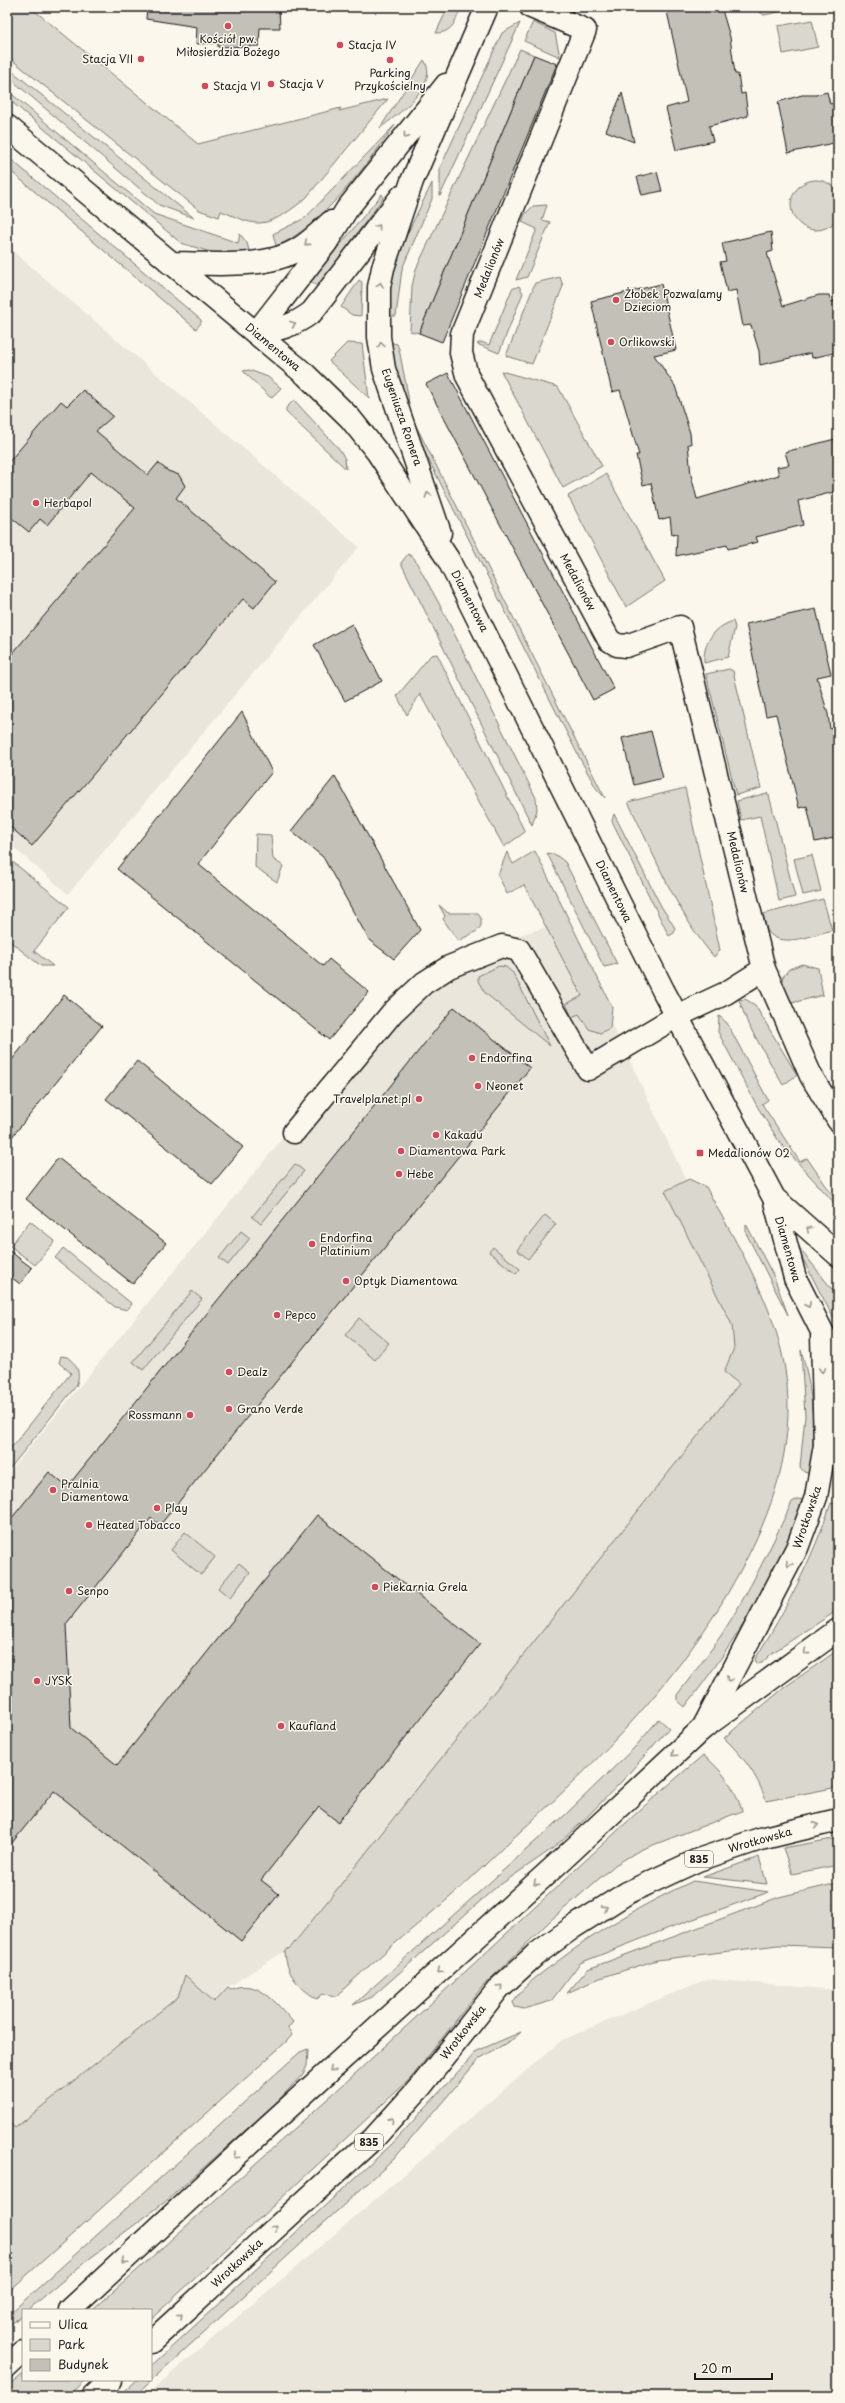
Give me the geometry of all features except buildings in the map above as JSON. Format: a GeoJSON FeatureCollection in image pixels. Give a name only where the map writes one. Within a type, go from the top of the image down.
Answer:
{"type":"FeatureCollection","features":[{"type":"Feature","properties":{"kind":"street","name":"Eugeniusza Romera"},"geometry":{"type":"LineString","coordinates":[[448,559],[425,485],[393,400],[384,368],[379,337],[379,287],[383,268],[412,181],[487,7]]}},
{"type":"Feature","properties":{"kind":"street","name":"Medalionów"},"geometry":{"type":"LineString","coordinates":[[531,7],[585,30],[462,334],[461,353],[467,376],[609,640],[617,645],[626,646],[680,627],[764,969],[808,1070],[838,1120]]}},
{"type":"Feature","properties":{"kind":"street","name":"Eugeniusza Romera"},"geometry":{"type":"LineString","coordinates":[[256,333],[326,243],[347,209],[465,61]]}},
{"type":"Feature","properties":{"kind":"street","name":"Diamentowa"},"geometry":{"type":"LineString","coordinates":[[7,126],[306,375],[350,418],[378,453],[448,559],[677,1016],[774,1198],[795,1278],[838,1363]]}},
{"type":"Feature","properties":{"kind":"street","name":"Eugeniusza Romera"},"geometry":{"type":"LineString","coordinates":[[256,333],[278,330],[298,323],[312,312],[412,181]]}},
{"type":"Feature","properties":{"kind":"street","name":"Eugeniusza Romera"},"geometry":{"type":"LineString","coordinates":[[170,263],[240,263],[272,259],[299,249],[347,209]]}},
{"type":"Feature","properties":{"kind":"street"},"geometry":{"type":"LineString","coordinates":[[294,1132],[392,1013],[424,983],[450,967],[502,946],[519,950],[588,1069],[677,1016],[726,993],[764,969]]}},
{"type":"Feature","properties":{"kind":"street","name":"Diamentowa"},"geometry":{"type":"LineString","coordinates":[[774,1198],[838,1255]]}},
{"type":"Feature","properties":{"kind":"street","name":"Wrotkowska"},"geometry":{"type":"LineString","coordinates":[[703,1728],[797,1548],[816,1497],[825,1445],[822,1331]]}},
{"type":"Feature","properties":{"kind":"street","name":"Wrotkowska"},"geometry":{"type":"LineString","coordinates":[[71,2309],[703,1728],[838,1630]]}},
{"type":"Feature","properties":{"kind":"street","name":"Wrotkowska"},"geometry":{"type":"LineString","coordinates":[[152,2341],[374,2138],[422,2085],[499,1988],[535,1955],[572,1928],[627,1894],[685,1865],[760,1839],[838,1820]]}},
{"type":"Feature","properties":{"kind":"street"},"geometry":{"type":"LineString","coordinates":[[7,2367],[22,2353]]}},
{"type":"Feature","properties":{"kind":"street"},"geometry":{"type":"LineString","coordinates":[[93,2396],[109,2381]]}},
{"type":"Feature","properties":{"kind":"shaded area"},"geometry":{"type":"Polygon","coordinates":[[[7,246],[359,547],[68,894],[7,842],[7,246]]]}},
{"type":"Feature","properties":{"kind":"shaded area"},"geometry":{"type":"Polygon","coordinates":[[[557,924],[623,1046],[767,1354],[742,1381],[291,1947],[228,1987],[214,2002],[185,1976],[178,1997],[14,2128],[7,2121],[7,1475],[387,1011],[499,941],[557,924]]]}},
{"type":"Feature","properties":{"kind":"shaded area"},"geometry":{"type":"Polygon","coordinates":[[[707,1979],[838,1990],[838,2396],[145,2396],[562,2040],[707,1979]]]}},
{"type":"Feature","properties":{"kind":"green space"},"geometry":{"type":"Polygon","coordinates":[[[7,7],[30,7],[198,144],[341,108],[339,111],[388,99],[306,198],[290,210],[272,220],[260,223],[245,221],[221,211],[219,217],[199,210],[7,56],[7,7]]]}},
{"type":"Feature","properties":{"kind":"green space"},"geometry":{"type":"Polygon","coordinates":[[[448,7],[461,7],[453,25],[446,31],[436,33],[448,7]]]}},
{"type":"Feature","properties":{"kind":"green space"},"geometry":{"type":"Polygon","coordinates":[[[752,7],[804,7],[764,15],[752,7]]]}},
{"type":"Feature","properties":{"kind":"green space"},"geometry":{"type":"Polygon","coordinates":[[[812,20],[818,47],[783,54],[778,26],[812,20]]]}},
{"type":"Feature","properties":{"kind":"green space"},"geometry":{"type":"Polygon","coordinates":[[[533,22],[555,33],[560,57],[524,41],[533,22]]]}},
{"type":"Feature","properties":{"kind":"green space"},"geometry":{"type":"Polygon","coordinates":[[[520,23],[440,196],[440,168],[502,33],[520,23]]]}},
{"type":"Feature","properties":{"kind":"green space"},"geometry":{"type":"Polygon","coordinates":[[[520,49],[534,55],[419,333],[410,331],[412,286],[416,269],[520,49]]]}},
{"type":"Feature","properties":{"kind":"green space"},"geometry":{"type":"Polygon","coordinates":[[[424,60],[428,69],[427,79],[422,89],[405,108],[380,128],[424,60]]]}},
{"type":"Feature","properties":{"kind":"green space"},"geometry":{"type":"Polygon","coordinates":[[[7,67],[194,218],[159,205],[7,76],[7,67]]]}},
{"type":"Feature","properties":{"kind":"green space"},"geometry":{"type":"Polygon","coordinates":[[[7,90],[154,214],[238,243],[240,234],[247,243],[250,254],[217,254],[181,243],[7,98],[7,90]]]}},
{"type":"Feature","properties":{"kind":"green space"},"geometry":{"type":"Polygon","coordinates":[[[395,125],[357,176],[326,210],[310,225],[293,237],[276,246],[273,234],[305,218],[395,125]]]}},
{"type":"Feature","properties":{"kind":"green space"},"geometry":{"type":"Polygon","coordinates":[[[7,156],[201,320],[201,323],[196,329],[7,168],[7,156]]]}},
{"type":"Feature","properties":{"kind":"green space"},"geometry":{"type":"Polygon","coordinates":[[[816,180],[825,182],[836,191],[841,205],[839,214],[830,225],[816,230],[807,228],[796,219],[791,205],[793,196],[802,185],[816,180]]]}},
{"type":"Feature","properties":{"kind":"green space"},"geometry":{"type":"Polygon","coordinates":[[[432,183],[432,199],[402,269],[396,316],[388,316],[392,279],[402,247],[432,183]]]}},
{"type":"Feature","properties":{"kind":"green space"},"geometry":{"type":"Polygon","coordinates":[[[382,194],[383,198],[318,287],[310,281],[382,194]]]}},
{"type":"Feature","properties":{"kind":"green space"},"geometry":{"type":"Polygon","coordinates":[[[547,205],[542,220],[550,222],[527,277],[516,280],[537,229],[522,222],[525,214],[533,206],[547,205]]]}},
{"type":"Feature","properties":{"kind":"green space"},"geometry":{"type":"Polygon","coordinates":[[[560,277],[563,286],[532,364],[506,356],[535,283],[560,277]]]}},
{"type":"Feature","properties":{"kind":"green space"},"geometry":{"type":"Polygon","coordinates":[[[359,280],[362,282],[361,316],[352,315],[341,307],[359,280]]]}},
{"type":"Feature","properties":{"kind":"green space"},"geometry":{"type":"Polygon","coordinates":[[[519,286],[523,293],[499,353],[477,344],[481,342],[489,345],[512,289],[519,286]]]}},
{"type":"Feature","properties":{"kind":"green space"},"geometry":{"type":"Polygon","coordinates":[[[389,342],[397,344],[399,349],[410,414],[605,798],[596,788],[578,755],[410,423],[399,388],[389,342]]]}},
{"type":"Feature","properties":{"kind":"green space"},"geometry":{"type":"Polygon","coordinates":[[[347,343],[362,344],[369,398],[329,361],[347,343]]]}},
{"type":"Feature","properties":{"kind":"green space"},"geometry":{"type":"Polygon","coordinates":[[[249,370],[268,377],[281,388],[271,398],[243,371],[249,370]]]}},
{"type":"Feature","properties":{"kind":"green space"},"geometry":{"type":"Polygon","coordinates":[[[501,371],[558,387],[602,466],[563,488],[501,371]]]}},
{"type":"Feature","properties":{"kind":"green space"},"geometry":{"type":"Polygon","coordinates":[[[294,400],[340,450],[345,459],[346,469],[286,412],[286,408],[294,400]]]}},
{"type":"Feature","properties":{"kind":"green space"},"geometry":{"type":"Polygon","coordinates":[[[606,474],[665,581],[626,607],[568,496],[606,474]]]}},
{"type":"Feature","properties":{"kind":"green space"},"geometry":{"type":"Polygon","coordinates":[[[408,554],[414,558],[442,609],[536,798],[537,810],[532,825],[401,563],[408,554]]]}},
{"type":"Feature","properties":{"kind":"green space"},"geometry":{"type":"Polygon","coordinates":[[[733,621],[735,627],[728,657],[704,663],[705,649],[711,637],[720,628],[733,621]]]}},
{"type":"Feature","properties":{"kind":"green space"},"geometry":{"type":"Polygon","coordinates":[[[437,654],[525,832],[504,847],[420,694],[407,715],[397,696],[431,655],[437,654]]]}},
{"type":"Feature","properties":{"kind":"green space"},"geometry":{"type":"Polygon","coordinates":[[[729,669],[733,671],[761,788],[736,795],[706,674],[729,669]]]}},
{"type":"Feature","properties":{"kind":"green space"},"geometry":{"type":"Polygon","coordinates":[[[685,788],[720,950],[714,957],[688,922],[656,862],[628,802],[685,788]]]}},
{"type":"Feature","properties":{"kind":"green space"},"geometry":{"type":"Polygon","coordinates":[[[767,793],[769,795],[795,897],[779,901],[760,816],[741,820],[737,801],[767,793]]]}},
{"type":"Feature","properties":{"kind":"green space"},"geometry":{"type":"Polygon","coordinates":[[[614,814],[661,906],[675,928],[674,933],[669,936],[612,821],[614,814]]]}},
{"type":"Feature","properties":{"kind":"green space"},"geometry":{"type":"Polygon","coordinates":[[[256,834],[271,835],[273,859],[283,866],[277,882],[255,867],[256,834]]]}},
{"type":"Feature","properties":{"kind":"green space"},"geometry":{"type":"Polygon","coordinates":[[[535,851],[612,1007],[610,1028],[600,1033],[589,1029],[579,1014],[572,1017],[566,1004],[582,996],[524,885],[507,894],[498,875],[507,852],[513,864],[535,851]]]}},
{"type":"Feature","properties":{"kind":"green space"},"geometry":{"type":"Polygon","coordinates":[[[547,853],[556,855],[565,862],[617,964],[604,967],[547,853]]]}},
{"type":"Feature","properties":{"kind":"green space"},"geometry":{"type":"Polygon","coordinates":[[[812,855],[821,891],[803,895],[794,859],[812,855]]]}},
{"type":"Feature","properties":{"kind":"green space"},"geometry":{"type":"Polygon","coordinates":[[[9,859],[69,907],[34,951],[53,966],[41,966],[7,939],[7,862],[9,859]]]}},
{"type":"Feature","properties":{"kind":"green space"},"geometry":{"type":"Polygon","coordinates":[[[823,899],[832,930],[809,937],[792,940],[776,938],[768,932],[763,914],[823,899]]]}},
{"type":"Feature","properties":{"kind":"green space"},"geometry":{"type":"Polygon","coordinates":[[[439,905],[448,913],[478,913],[481,919],[481,926],[477,931],[458,941],[443,919],[445,916],[439,905]]]}},
{"type":"Feature","properties":{"kind":"green space"},"geometry":{"type":"Polygon","coordinates":[[[802,964],[818,968],[823,995],[788,1004],[782,978],[789,969],[802,964]]]}},
{"type":"Feature","properties":{"kind":"green space"},"geometry":{"type":"Polygon","coordinates":[[[499,966],[506,967],[513,973],[550,1046],[485,993],[478,981],[478,976],[499,966]]]}},
{"type":"Feature","properties":{"kind":"green space"},"geometry":{"type":"Polygon","coordinates":[[[745,999],[755,1005],[797,1075],[783,1085],[748,1024],[739,1000],[745,999]]]}},
{"type":"Feature","properties":{"kind":"green space"},"geometry":{"type":"Polygon","coordinates":[[[719,1016],[727,1023],[768,1100],[762,1104],[800,1162],[807,1158],[838,1203],[838,1207],[780,1143],[757,1106],[718,1032],[719,1016]]]}},
{"type":"Feature","properties":{"kind":"green space"},"geometry":{"type":"Polygon","coordinates":[[[295,1164],[304,1171],[261,1224],[252,1217],[295,1164]]]}},
{"type":"Feature","properties":{"kind":"green space"},"geometry":{"type":"Polygon","coordinates":[[[689,1179],[706,1187],[731,1232],[755,1278],[774,1326],[781,1351],[786,1376],[788,1402],[787,1428],[779,1478],[762,1526],[739,1573],[717,1611],[666,1682],[608,1748],[577,1779],[460,1888],[336,1996],[323,1994],[317,1999],[304,1990],[294,1979],[288,1967],[285,1951],[291,1947],[739,1384],[724,1372],[734,1348],[732,1325],[665,1191],[689,1179]]]}},
{"type":"Feature","properties":{"kind":"green space"},"geometry":{"type":"Polygon","coordinates":[[[545,1215],[556,1224],[528,1259],[517,1250],[545,1215]]]}},
{"type":"Feature","properties":{"kind":"green space"},"geometry":{"type":"Polygon","coordinates":[[[30,1221],[55,1241],[35,1265],[10,1246],[30,1221]]]}},
{"type":"Feature","properties":{"kind":"green space"},"geometry":{"type":"Polygon","coordinates":[[[746,1224],[774,1277],[788,1315],[746,1233],[746,1224]]]}},
{"type":"Feature","properties":{"kind":"green space"},"geometry":{"type":"Polygon","coordinates":[[[241,1231],[250,1238],[228,1265],[219,1258],[241,1231]]]}},
{"type":"Feature","properties":{"kind":"green space"},"geometry":{"type":"Polygon","coordinates":[[[792,1238],[838,1297],[838,1327],[792,1238]]]}},
{"type":"Feature","properties":{"kind":"green space"},"geometry":{"type":"Polygon","coordinates":[[[493,1247],[520,1269],[516,1274],[489,1252],[493,1247]]]}},
{"type":"Feature","properties":{"kind":"green space"},"geometry":{"type":"Polygon","coordinates":[[[63,1248],[132,1304],[127,1310],[115,1307],[55,1258],[63,1248]]]}},
{"type":"Feature","properties":{"kind":"green space"},"geometry":{"type":"Polygon","coordinates":[[[192,1291],[202,1299],[143,1370],[133,1362],[192,1291]]]}},
{"type":"Feature","properties":{"kind":"green space"},"geometry":{"type":"Polygon","coordinates":[[[359,1318],[389,1343],[375,1360],[345,1335],[359,1318]]]}},
{"type":"Feature","properties":{"kind":"green space"},"geometry":{"type":"Polygon","coordinates":[[[801,1350],[811,1396],[813,1442],[810,1474],[804,1472],[800,1467],[805,1416],[801,1350]]]}},
{"type":"Feature","properties":{"kind":"green space"},"geometry":{"type":"Polygon","coordinates":[[[61,1356],[67,1357],[74,1363],[78,1370],[78,1382],[7,1472],[7,1453],[71,1373],[59,1363],[61,1356]]]}},
{"type":"Feature","properties":{"kind":"green space"},"geometry":{"type":"Polygon","coordinates":[[[798,1499],[804,1500],[768,1582],[721,1659],[685,1707],[677,1700],[677,1695],[711,1650],[732,1618],[759,1569],[792,1502],[798,1499]]]}},
{"type":"Feature","properties":{"kind":"green space"},"geometry":{"type":"Polygon","coordinates":[[[831,1503],[838,1504],[838,1610],[772,1653],[762,1663],[757,1664],[755,1659],[798,1583],[816,1544],[831,1503]]]}},
{"type":"Feature","properties":{"kind":"green space"},"geometry":{"type":"Polygon","coordinates":[[[185,1532],[215,1557],[201,1575],[171,1550],[185,1532]]]}},
{"type":"Feature","properties":{"kind":"green space"},"geometry":{"type":"Polygon","coordinates":[[[239,1563],[250,1572],[230,1598],[218,1588],[239,1563]]]}},
{"type":"Feature","properties":{"kind":"green space"},"geometry":{"type":"Polygon","coordinates":[[[838,1650],[838,1787],[766,1801],[759,1783],[749,1767],[724,1738],[785,1687],[838,1650]]]}},
{"type":"Feature","properties":{"kind":"green space"},"geometry":{"type":"Polygon","coordinates":[[[659,1719],[669,1728],[622,1781],[580,1824],[552,1849],[494,1889],[372,1997],[353,2005],[565,1815],[635,1747],[659,1719]]]}},
{"type":"Feature","properties":{"kind":"green space"},"geometry":{"type":"Polygon","coordinates":[[[703,1755],[716,1766],[732,1787],[742,1811],[640,1850],[615,1865],[551,1920],[482,1987],[411,2078],[152,2318],[152,2309],[94,2309],[345,2083],[641,1809],[703,1755]]]}},
{"type":"Feature","properties":{"kind":"green space"},"geometry":{"type":"Polygon","coordinates":[[[838,1838],[838,1865],[792,1874],[783,1848],[838,1838]]]}},
{"type":"Feature","properties":{"kind":"green space"},"geometry":{"type":"Polygon","coordinates":[[[759,1857],[767,1884],[703,1877],[759,1857]]]}},
{"type":"Feature","properties":{"kind":"green space"},"geometry":{"type":"Polygon","coordinates":[[[693,1881],[769,1892],[674,1926],[580,1963],[551,2001],[524,2009],[515,2007],[513,2002],[526,1986],[570,1952],[621,1919],[656,1899],[693,1881]]]}},
{"type":"Feature","properties":{"kind":"green space"},"geometry":{"type":"Polygon","coordinates":[[[838,1883],[838,1947],[778,1945],[657,1960],[600,1978],[567,1993],[588,1969],[779,1897],[838,1883]]]}},
{"type":"Feature","properties":{"kind":"green space"},"geometry":{"type":"Polygon","coordinates":[[[185,1975],[214,2002],[228,1987],[231,1989],[250,1987],[259,1990],[274,2001],[293,2022],[288,2028],[292,2035],[7,2293],[7,2121],[15,2128],[178,1997],[185,1975]]]}},
{"type":"Feature","properties":{"kind":"green space"},"geometry":{"type":"Polygon","coordinates":[[[521,2032],[513,2039],[479,2059],[393,2160],[152,2380],[152,2365],[392,2144],[477,2051],[521,2032]]]}},
{"type":"Feature","properties":{"kind":"green space"},"geometry":{"type":"Polygon","coordinates":[[[308,2049],[307,2066],[303,2074],[275,2104],[165,2202],[85,2262],[29,2309],[22,2309],[22,2315],[7,2328],[7,2316],[300,2052],[308,2049]]]}},
{"type":"Feature","properties":{"kind":"green space"},"geometry":{"type":"Polygon","coordinates":[[[22,2374],[22,2381],[84,2381],[68,2396],[7,2396],[7,2387],[22,2374]]]}},
{"type":"Feature","properties":{"kind":"green space"},"geometry":{"type":"Polygon","coordinates":[[[135,2381],[150,2381],[134,2396],[118,2396],[135,2381]]]}},
{"type":"Feature","properties":{"kind":"place","name":"Kościół pw. Miłosierdzia Bożego"},"geometry":{"type":"Point","coordinates":[228,26]}},
{"type":"Feature","properties":{"kind":"place","name":"Stacja IV"},"geometry":{"type":"Point","coordinates":[340,45]}},
{"type":"Feature","properties":{"kind":"place","name":"Stacja VII"},"geometry":{"type":"Point","coordinates":[141,59]}},
{"type":"Feature","properties":{"kind":"place","name":"Parking Przykościelny"},"geometry":{"type":"Point","coordinates":[390,60]}},
{"type":"Feature","properties":{"kind":"place","name":"Stacja V"},"geometry":{"type":"Point","coordinates":[271,84]}},
{"type":"Feature","properties":{"kind":"place","name":"Stacja VI"},"geometry":{"type":"Point","coordinates":[205,86]}},
{"type":"Feature","properties":{"kind":"place","name":"Żłobek Pozwalamy Dzieciom"},"geometry":{"type":"Point","coordinates":[616,300]}},
{"type":"Feature","properties":{"kind":"place","name":"Orlikowski"},"geometry":{"type":"Point","coordinates":[611,342]}},
{"type":"Feature","properties":{"kind":"place","name":"Herbapol"},"geometry":{"type":"Point","coordinates":[36,503]}},
{"type":"Feature","properties":{"kind":"place","name":"Endorfina"},"geometry":{"type":"Point","coordinates":[472,1058]}},
{"type":"Feature","properties":{"kind":"place","name":"Neonet"},"geometry":{"type":"Point","coordinates":[478,1086]}},
{"type":"Feature","properties":{"kind":"place","name":"Travelplanet.pl"},"geometry":{"type":"Point","coordinates":[419,1099]}},
{"type":"Feature","properties":{"kind":"place","name":"Kakadu"},"geometry":{"type":"Point","coordinates":[436,1135]}},
{"type":"Feature","properties":{"kind":"place","name":"Diamentowa Park"},"geometry":{"type":"Point","coordinates":[401,1151]}},
{"type":"Feature","properties":{"kind":"place","name":"Medalionów 02"},"geometry":{"type":"Point","coordinates":[700,1153]}},
{"type":"Feature","properties":{"kind":"place","name":"Hebe"},"geometry":{"type":"Point","coordinates":[399,1174]}},
{"type":"Feature","properties":{"kind":"place","name":"Endorfina Platinium"},"geometry":{"type":"Point","coordinates":[312,1244]}},
{"type":"Feature","properties":{"kind":"place","name":"Optyk Diamentowa"},"geometry":{"type":"Point","coordinates":[346,1281]}},
{"type":"Feature","properties":{"kind":"place","name":"Pepco"},"geometry":{"type":"Point","coordinates":[277,1315]}},
{"type":"Feature","properties":{"kind":"place","name":"Dealz"},"geometry":{"type":"Point","coordinates":[229,1372]}},
{"type":"Feature","properties":{"kind":"place","name":"Grano Verde"},"geometry":{"type":"Point","coordinates":[229,1409]}},
{"type":"Feature","properties":{"kind":"place","name":"Rossmann"},"geometry":{"type":"Point","coordinates":[190,1415]}},
{"type":"Feature","properties":{"kind":"place","name":"Pralnia Diamentowa"},"geometry":{"type":"Point","coordinates":[53,1490]}},
{"type":"Feature","properties":{"kind":"place","name":"Play"},"geometry":{"type":"Point","coordinates":[157,1508]}},
{"type":"Feature","properties":{"kind":"place","name":"Heated Tobacco"},"geometry":{"type":"Point","coordinates":[89,1525]}},
{"type":"Feature","properties":{"kind":"place","name":"Piekarnia Grela"},"geometry":{"type":"Point","coordinates":[375,1587]}},
{"type":"Feature","properties":{"kind":"place","name":"Senpo"},"geometry":{"type":"Point","coordinates":[69,1591]}},
{"type":"Feature","properties":{"kind":"place","name":"JYSK"},"geometry":{"type":"Point","coordinates":[37,1681]}},
{"type":"Feature","properties":{"kind":"place","name":"Kaufland"},"geometry":{"type":"Point","coordinates":[281,1726]}}]}
